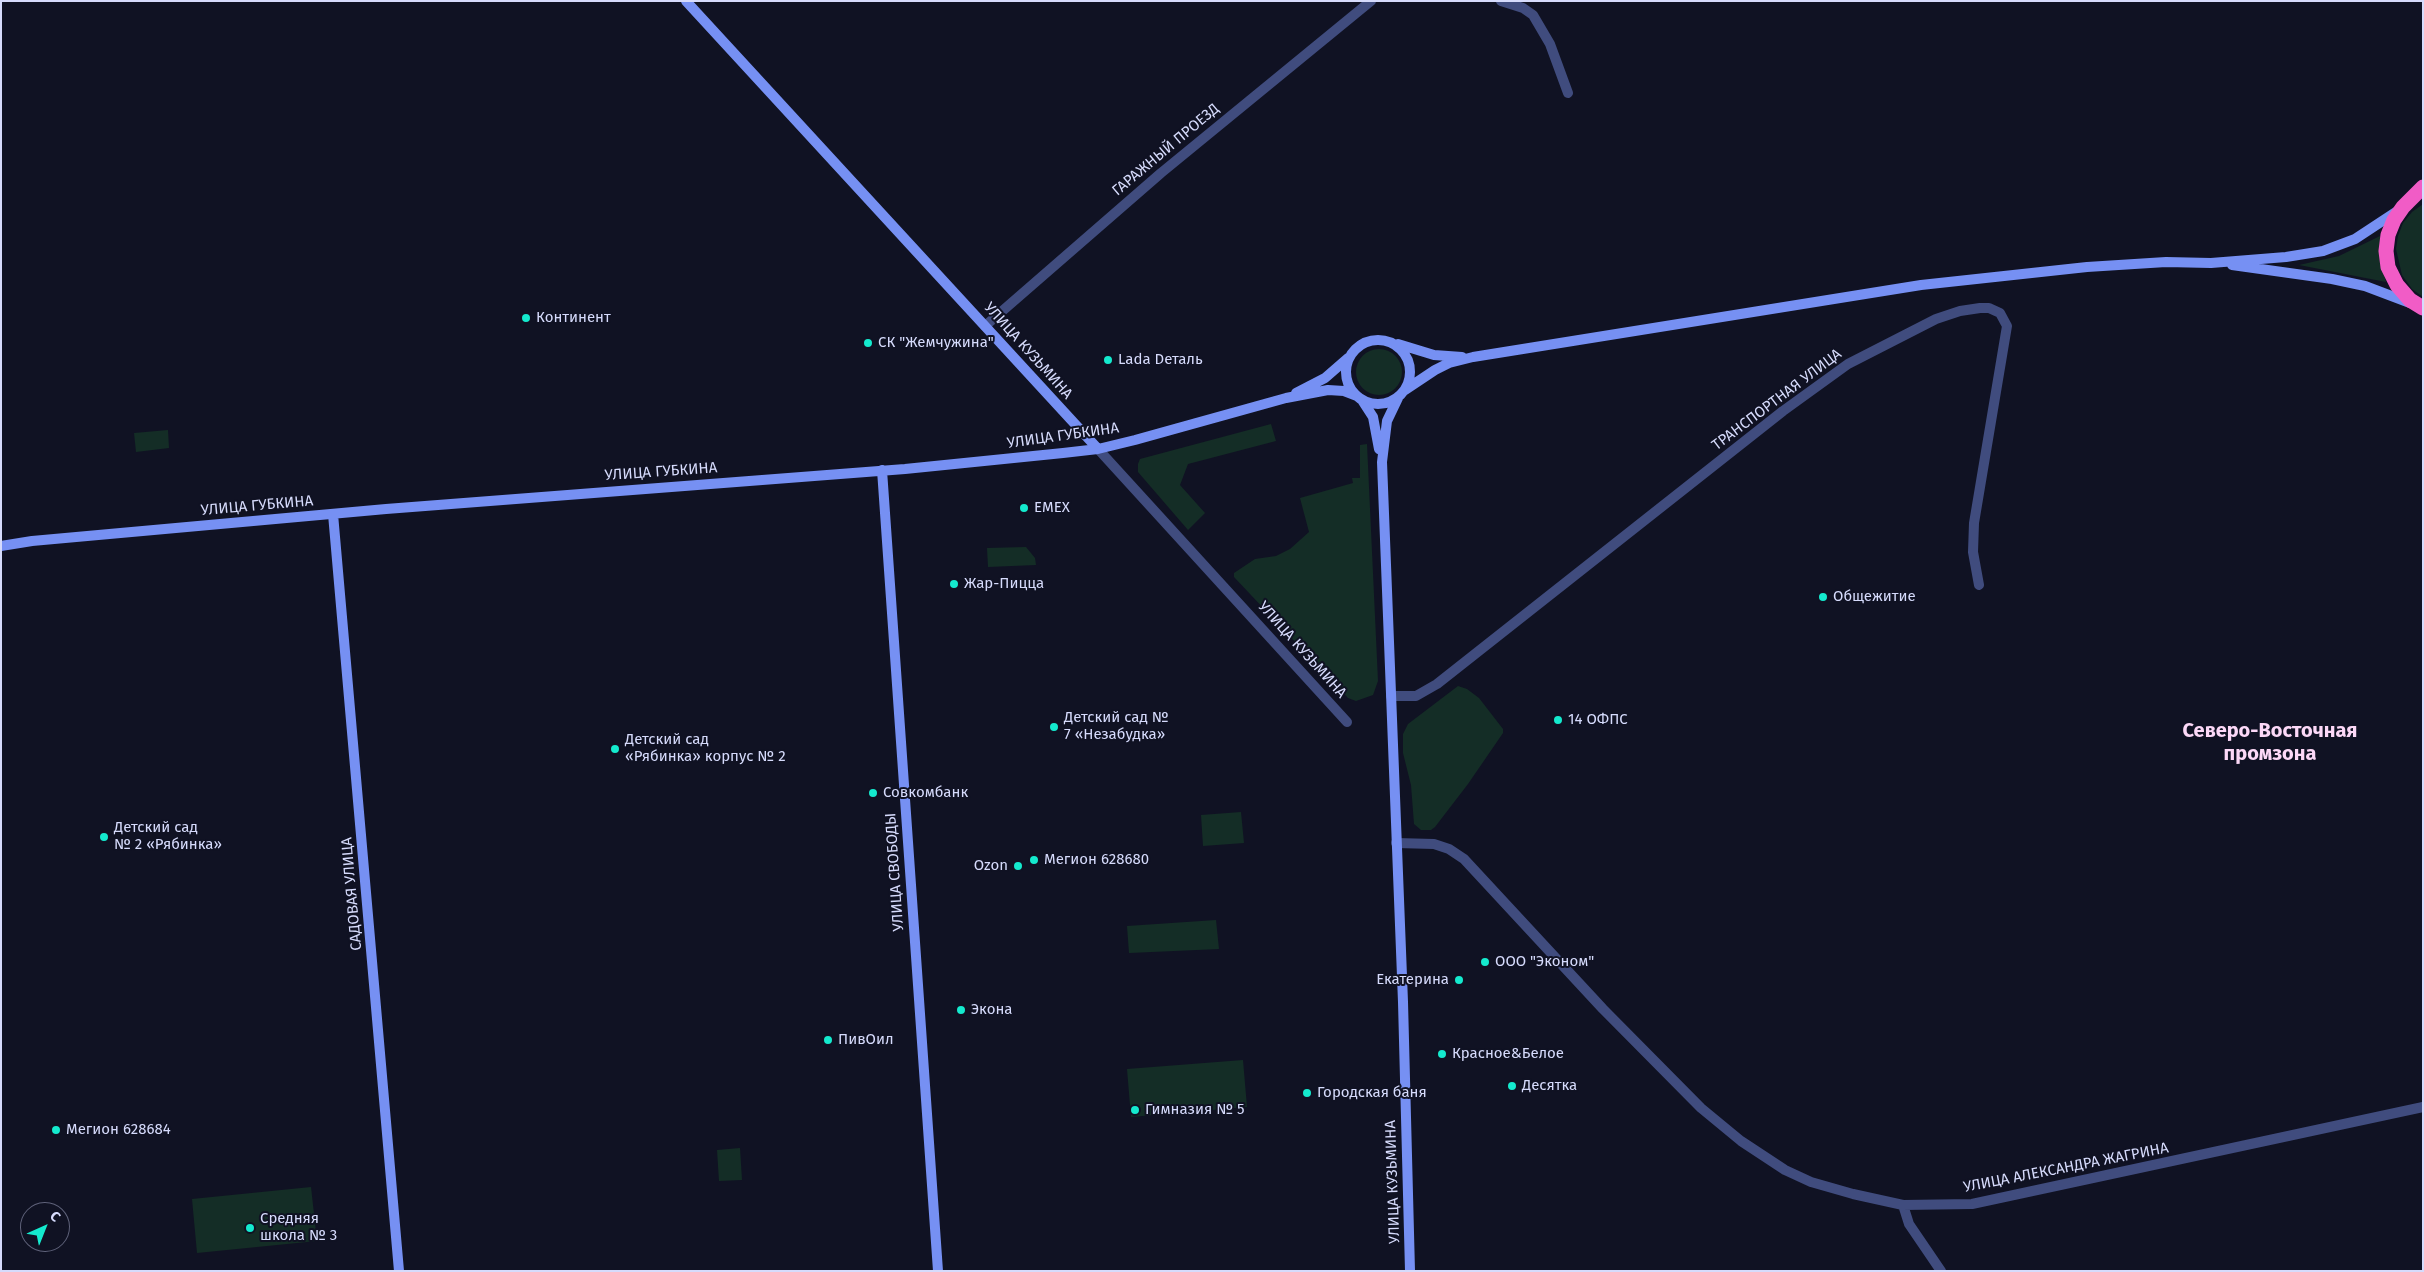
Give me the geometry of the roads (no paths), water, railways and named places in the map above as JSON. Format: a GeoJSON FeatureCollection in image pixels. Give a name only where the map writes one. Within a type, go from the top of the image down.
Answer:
{"type":"FeatureCollection","features":[{"type":"Feature","properties":{"kind":"highway"},"geometry":{"type":"LineString","coordinates":[[2415,196],[2394,220],[2388,235],[2387,263],[2399,288],[2410,300],[2423,308]]}},
{"type":"Feature","properties":{"kind":"main road","name":"УЛИЦА КУЗЬМИНА"},"geometry":{"type":"LineString","coordinates":[[686,1],[1098,449]]}},
{"type":"Feature","properties":{"kind":"main road"},"geometry":{"type":"LineString","coordinates":[[2211,263],[2286,257],[2335,248],[2368,232],[2415,196]]}},
{"type":"Feature","properties":{"kind":"main road"},"geometry":{"type":"LineString","coordinates":[[1286,398],[1328,390],[1344,391],[1380,404],[1402,394],[1435,370],[1473,357],[1921,285],[2088,267],[2166,262],[2211,263],[2286,272],[2357,284],[2423,308]]}},
{"type":"Feature","properties":{"kind":"main road"},"geometry":{"type":"LineString","coordinates":[[1286,398],[1325,378],[1352,353],[1369,341],[1389,341],[1434,355],[1473,357]]}},
{"type":"Feature","properties":{"kind":"main road"},"geometry":{"type":"LineString","coordinates":[[1382,462],[1389,412],[1402,394],[1411,375],[1408,359],[1402,350],[1389,341]]}},
{"type":"Feature","properties":{"kind":"main road"},"geometry":{"type":"LineString","coordinates":[[1352,353],[1347,364],[1346,376],[1350,387],[1373,417],[1382,462]]}},
{"type":"Feature","properties":{"kind":"main road","name":"УЛИЦА ГУБКИНА"},"geometry":{"type":"LineString","coordinates":[[1,546],[32,541],[333,514],[882,470],[1098,449],[1142,439],[1286,398]]}},
{"type":"Feature","properties":{"kind":"main road","name":"УЛИЦА КУЗЬМИНА"},"geometry":{"type":"LineString","coordinates":[[1382,462],[1410,1271]]}},
{"type":"Feature","properties":{"kind":"main road","name":"УЛИЦА СВОБОДЫ"},"geometry":{"type":"LineString","coordinates":[[882,470],[938,1271]]}},
{"type":"Feature","properties":{"kind":"main road","name":"САДОВАЯ УЛИЦА"},"geometry":{"type":"LineString","coordinates":[[333,514],[399,1271]]}},
{"type":"Feature","properties":{"kind":"main road","name":"УЛИЦА ГУБКИНА"},"geometry":{"type":"LineString","coordinates":[[1,541],[32,541]]}},
{"type":"Feature","properties":{"kind":"street","name":"ГАРАЖНЫЙ ПРОЕЗД"},"geometry":{"type":"LineString","coordinates":[[985,326],[1161,173],[1371,1]]}},
{"type":"Feature","properties":{"kind":"street"},"geometry":{"type":"LineString","coordinates":[[1501,1],[1523,8],[1533,14],[1550,44],[1568,93]]}},
{"type":"Feature","properties":{"kind":"street","name":"ТРАНСПОРТНАЯ УЛИЦА"},"geometry":{"type":"LineString","coordinates":[[1391,696],[1416,696],[1437,684],[1798,399],[1848,364],[1936,319],[1960,311],[1988,308],[2000,313],[2007,326],[1974,522],[1973,552],[1979,585]]}},
{"type":"Feature","properties":{"kind":"street","name":"УЛИЦА КУЗЬМИНА"},"geometry":{"type":"LineString","coordinates":[[1098,449],[1347,722]]}},
{"type":"Feature","properties":{"kind":"street","name":"УЛИЦА АЛЕКСАНДРА ЖАГРИНА"},"geometry":{"type":"LineString","coordinates":[[1396,843],[1434,844],[1464,859],[1664,1073],[1701,1108],[1741,1141],[1785,1170],[1811,1182],[1853,1194],[1903,1205],[1950,1206],[2000,1200],[2423,1107]]}},
{"type":"Feature","properties":{"kind":"street"},"geometry":{"type":"LineString","coordinates":[[1903,1205],[1909,1224],[1941,1271]]}},
{"type":"Feature","properties":{"kind":"place","name":"Континент"},"geometry":{"type":"Point","coordinates":[526,318]}},
{"type":"Feature","properties":{"kind":"place","name":"СК \"Жемчужина\""},"geometry":{"type":"Point","coordinates":[868,343]}},
{"type":"Feature","properties":{"kind":"place","name":"Lada Dеталь"},"geometry":{"type":"Point","coordinates":[1108,360]}},
{"type":"Feature","properties":{"kind":"place","name":"EMEX"},"geometry":{"type":"Point","coordinates":[1024,508]}},
{"type":"Feature","properties":{"kind":"place","name":"Жар-Пицца"},"geometry":{"type":"Point","coordinates":[954,584]}},
{"type":"Feature","properties":{"kind":"place","name":"Общежитие"},"geometry":{"type":"Point","coordinates":[1823,597]}},
{"type":"Feature","properties":{"kind":"place","name":"14 ОФПС"},"geometry":{"type":"Point","coordinates":[1558,720]}},
{"type":"Feature","properties":{"kind":"place","name":"Детский сад № 7 «Незабудка»"},"geometry":{"type":"Point","coordinates":[1054,727]}},
{"type":"Feature","properties":{"kind":"place","name":"Детский сад «Рябинка» корпус № 2"},"geometry":{"type":"Point","coordinates":[615,749]}},
{"type":"Feature","properties":{"kind":"place","name":"Совкомбанк"},"geometry":{"type":"Point","coordinates":[873,793]}},
{"type":"Feature","properties":{"kind":"place","name":"Детский сад № 2 «Рябинка»"},"geometry":{"type":"Point","coordinates":[104,837]}},
{"type":"Feature","properties":{"kind":"place","name":"Мегион 628680"},"geometry":{"type":"Point","coordinates":[1034,860]}},
{"type":"Feature","properties":{"kind":"place","name":"Ozon"},"geometry":{"type":"Point","coordinates":[1018,866]}},
{"type":"Feature","properties":{"kind":"place","name":"ООО \"Эконом\""},"geometry":{"type":"Point","coordinates":[1485,962]}},
{"type":"Feature","properties":{"kind":"place","name":"Екатерина"},"geometry":{"type":"Point","coordinates":[1459,980]}},
{"type":"Feature","properties":{"kind":"place","name":"Экона"},"geometry":{"type":"Point","coordinates":[961,1010]}},
{"type":"Feature","properties":{"kind":"place","name":"ПивОил"},"geometry":{"type":"Point","coordinates":[828,1040]}},
{"type":"Feature","properties":{"kind":"place","name":"Красное&Белое"},"geometry":{"type":"Point","coordinates":[1442,1054]}},
{"type":"Feature","properties":{"kind":"place","name":"Десятка"},"geometry":{"type":"Point","coordinates":[1512,1086]}},
{"type":"Feature","properties":{"kind":"place","name":"Городская баня"},"geometry":{"type":"Point","coordinates":[1307,1093]}},
{"type":"Feature","properties":{"kind":"place","name":"Гимназия № 5"},"geometry":{"type":"Point","coordinates":[1135,1110]}},
{"type":"Feature","properties":{"kind":"place","name":"Мегион 628684"},"geometry":{"type":"Point","coordinates":[56,1130]}},
{"type":"Feature","properties":{"kind":"place","name":"Средняя школа № 3"},"geometry":{"type":"Point","coordinates":[250,1228]}},
{"type":"Feature","properties":{"kind":"district","name":"Северо-Восточная промзона"},"geometry":{"type":"Point","coordinates":[2270,742]}}]}
